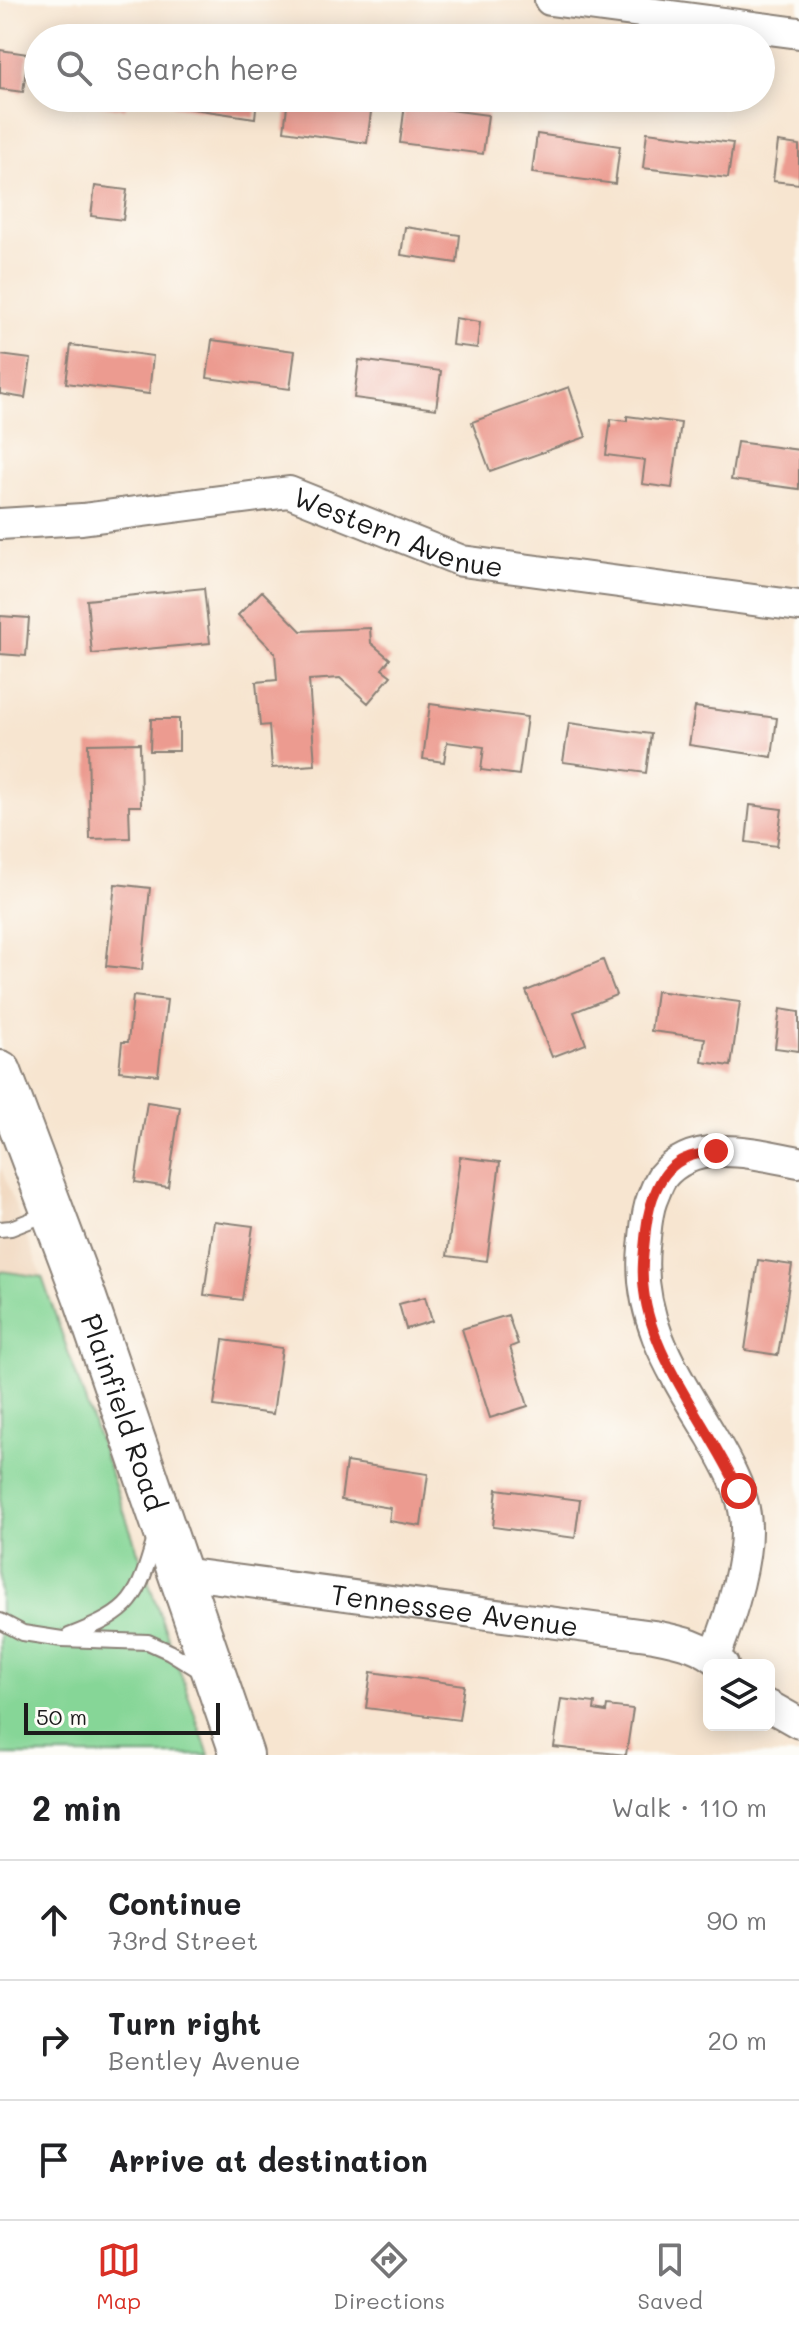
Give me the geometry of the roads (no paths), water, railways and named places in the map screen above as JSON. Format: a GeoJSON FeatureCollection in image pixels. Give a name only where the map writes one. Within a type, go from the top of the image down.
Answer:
{"type":"FeatureCollection","features":[{"type":"Feature","properties":{"kind":"main road","name":"Plainfield Road"},"geometry":{"type":"LineString","coordinates":[[0,1072],[161,1515],[242,1755]]}},
{"type":"Feature","properties":{"kind":"street"},"geometry":{"type":"LineString","coordinates":[[550,0],[731,24]]}},
{"type":"Feature","properties":{"kind":"street"},"geometry":{"type":"LineString","coordinates":[[775,30],[799,33]]}},
{"type":"Feature","properties":{"kind":"street","name":"Western Avenue"},"geometry":{"type":"LineString","coordinates":[[0,524],[82,519],[289,492],[462,561],[799,606]]}},
{"type":"Feature","properties":{"kind":"street"},"geometry":{"type":"LineString","coordinates":[[719,1659],[739,1577],[746,1531],[745,1510],[725,1460],[659,1342],[649,1316],[643,1281],[648,1209],[661,1178],[684,1158],[716,1151],[799,1162]]}},
{"type":"Feature","properties":{"kind":"street","name":"Tennessee Avenue"},"geometry":{"type":"LineString","coordinates":[[181,1573],[654,1636],[690,1644],[716,1659]]}},
{"type":"Feature","properties":{"kind":"street"},"geometry":{"type":"LineString","coordinates":[[775,1709],[799,1723]]}},
{"type":"Feature","properties":{"kind":"lane"},"geometry":{"type":"LineString","coordinates":[[0,1229],[11,1228],[53,1211]]}},
{"type":"Feature","properties":{"kind":"lane"},"geometry":{"type":"LineString","coordinates":[[62,1639],[101,1623],[124,1609],[142,1584],[161,1515]]}},
{"type":"Feature","properties":{"kind":"lane"},"geometry":{"type":"LineString","coordinates":[[0,1621],[23,1633],[62,1639],[148,1642],[218,1682]]}}]}
